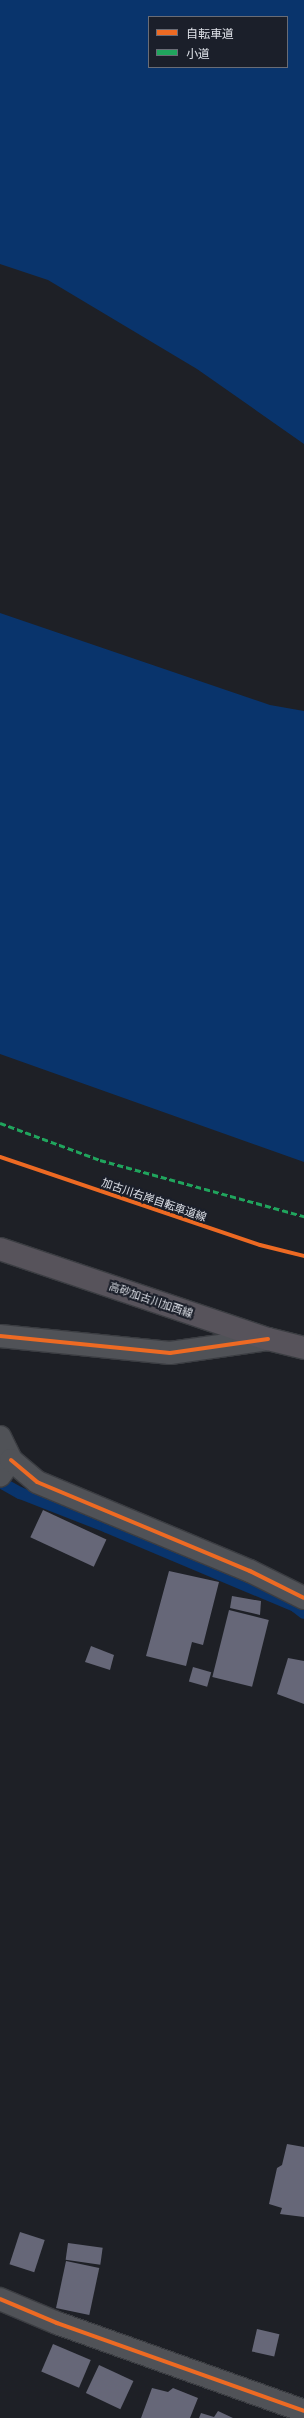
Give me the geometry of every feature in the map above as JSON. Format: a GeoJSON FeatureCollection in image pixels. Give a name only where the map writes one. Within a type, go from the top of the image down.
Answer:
{"type":"FeatureCollection","features":[{"type":"Feature","properties":{"kind":"main road","name":"高砂加古川加西線"},"geometry":{"type":"LineString","coordinates":[[0,1249],[268,1340],[304,1348]]}},
{"type":"Feature","properties":{"kind":"street"},"geometry":{"type":"LineString","coordinates":[[0,1336],[170,1353],[268,1340]]}},
{"type":"Feature","properties":{"kind":"street"},"geometry":{"type":"LineString","coordinates":[[0,1437],[6,1468],[250,1571],[304,1598]]}},
{"type":"Feature","properties":{"kind":"street"},"geometry":{"type":"LineString","coordinates":[[0,2299],[57,2323],[304,2411]]}},
{"type":"Feature","properties":{"kind":"water"},"geometry":{"type":"Polygon","coordinates":[[[0,0],[304,0],[304,444],[197,369],[48,280],[0,264],[0,0]]]}},
{"type":"Feature","properties":{"kind":"water"},"geometry":{"type":"Polygon","coordinates":[[[0,613],[270,705],[304,711],[304,1162],[0,1054],[0,613]]]}},
{"type":"Feature","properties":{"kind":"building"},"geometry":{"type":"Polygon","coordinates":[[[43,1510],[106,1540],[94,1567],[30,1537],[43,1510]]]}},
{"type":"Feature","properties":{"kind":"building"},"geometry":{"type":"Polygon","coordinates":[[[169,1571],[219,1582],[203,1645],[192,1642],[186,1666],[146,1656],[169,1571]]]}},
{"type":"Feature","properties":{"kind":"building"},"geometry":{"type":"Polygon","coordinates":[[[232,1596],[261,1601],[260,1615],[230,1608],[232,1596]]]}},
{"type":"Feature","properties":{"kind":"building"},"geometry":{"type":"Polygon","coordinates":[[[229,1610],[269,1620],[252,1687],[212,1677],[229,1610]]]}},
{"type":"Feature","properties":{"kind":"building"},"geometry":{"type":"Polygon","coordinates":[[[91,1646],[114,1655],[110,1670],[85,1662],[91,1646]]]}},
{"type":"Feature","properties":{"kind":"building"},"geometry":{"type":"Polygon","coordinates":[[[288,1658],[304,1661],[304,1704],[277,1694],[288,1658]]]}},
{"type":"Feature","properties":{"kind":"building"},"geometry":{"type":"Polygon","coordinates":[[[193,1667],[211,1672],[207,1687],[189,1681],[193,1667]]]}},
{"type":"Feature","properties":{"kind":"building"},"geometry":{"type":"Polygon","coordinates":[[[287,2144],[304,2147],[304,2217],[280,2214],[282,2208],[269,2204],[277,2168],[282,2165],[287,2144]]]}},
{"type":"Feature","properties":{"kind":"building"},"geometry":{"type":"Polygon","coordinates":[[[20,2232],[45,2240],[34,2272],[9,2264],[20,2232]]]}},
{"type":"Feature","properties":{"kind":"building"},"geometry":{"type":"Polygon","coordinates":[[[68,2243],[103,2248],[100,2265],[66,2260],[68,2243]]]}},
{"type":"Feature","properties":{"kind":"building"},"geometry":{"type":"Polygon","coordinates":[[[66,2261],[99,2268],[89,2315],[56,2308],[66,2261]]]}},
{"type":"Feature","properties":{"kind":"building"},"geometry":{"type":"Polygon","coordinates":[[[257,2329],[279,2334],[274,2357],[252,2351],[257,2329]]]}},
{"type":"Feature","properties":{"kind":"building"},"geometry":{"type":"Polygon","coordinates":[[[53,2344],[91,2360],[79,2388],[41,2372],[53,2344]]]}},
{"type":"Feature","properties":{"kind":"building"},"geometry":{"type":"Polygon","coordinates":[[[99,2365],[133,2381],[120,2409],[86,2393],[99,2365]]]}},
{"type":"Feature","properties":{"kind":"building"},"geometry":{"type":"Polygon","coordinates":[[[152,2388],[168,2392],[173,2388],[198,2398],[190,2418],[141,2418],[152,2388]]]}},
{"type":"Feature","properties":{"kind":"building"},"geometry":{"type":"Polygon","coordinates":[[[218,2411],[233,2418],[199,2418],[201,2413],[214,2417],[218,2411]]]}},
{"type":"Feature","properties":{"kind":"waterway"},"geometry":{"type":"LineString","coordinates":[[0,1482],[20,1493],[107,1527],[295,1606],[304,1613]]}},
{"type":"Feature","properties":{"kind":"marked path"},"geometry":{"type":"LineString","coordinates":[[0,1123],[100,1160],[304,1216]]}},
{"type":"Feature","properties":{"kind":"cycle path","name":"加古川右岸自転車道線"},"geometry":{"type":"LineString","coordinates":[[0,1157],[260,1245],[304,1256]]}},
{"type":"Feature","properties":{"kind":"cycle path"},"geometry":{"type":"LineString","coordinates":[[0,1336],[170,1353],[268,1339]]}},
{"type":"Feature","properties":{"kind":"cycle path"},"geometry":{"type":"LineString","coordinates":[[11,1460],[37,1482],[250,1571],[304,1598]]}},
{"type":"Feature","properties":{"kind":"cycle path"},"geometry":{"type":"LineString","coordinates":[[0,2299],[57,2323],[304,2411]]}}]}
